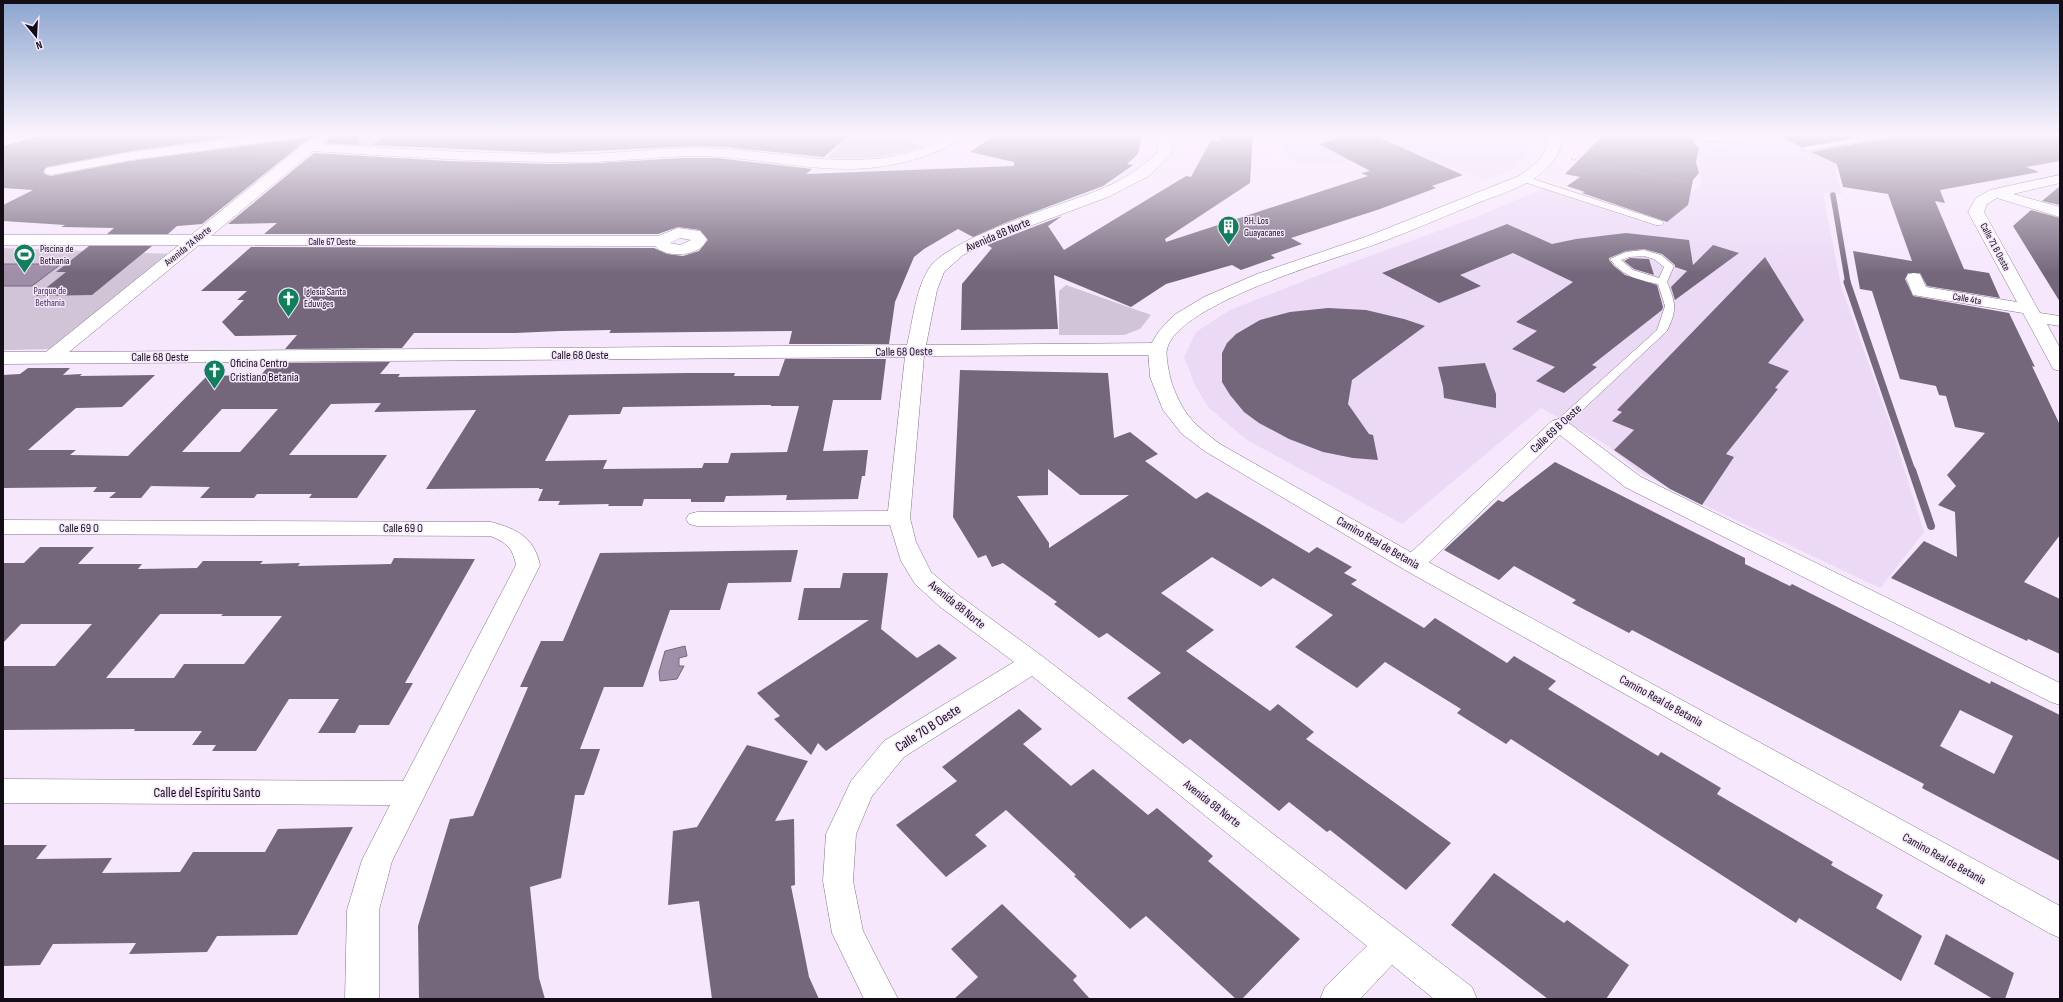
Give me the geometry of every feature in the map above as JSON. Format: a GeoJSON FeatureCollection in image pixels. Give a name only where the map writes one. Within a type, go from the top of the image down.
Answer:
{"type":"FeatureCollection","features":[{"type":"Feature","properties":{"kind":"street","name":"Avenida 7A Norte"},"geometry":{"type":"LineString","coordinates":[[50,358],[193,242],[262,180]]}},
{"type":"Feature","properties":{"kind":"street","name":"Avenida 8B Norte"},"geometry":{"type":"LineString","coordinates":[[1131,180],[1103,194],[992,235],[957,252],[936,270],[928,290],[915,352],[899,518],[912,561],[923,578],[948,600],[1033,663],[1460,999]]}},
{"type":"Feature","properties":{"kind":"street"},"geometry":{"type":"LineString","coordinates":[[1157,349],[1165,334],[1180,319],[1210,301],[1263,278],[1374,239],[1522,180]]}},
{"type":"Feature","properties":{"kind":"street","name":"Calle 71 B Oeste"},"geometry":{"type":"LineString","coordinates":[[2056,180],[1995,193],[1981,200],[1976,212],[2030,313],[2060,365]]}},
{"type":"Feature","properties":{"kind":"street"},"geometry":{"type":"LineString","coordinates":[[1995,193],[2060,212]]}},
{"type":"Feature","properties":{"kind":"street","name":"Calle 67 Oeste"},"geometry":{"type":"LineString","coordinates":[[3,240],[193,242],[662,241]]}},
{"type":"Feature","properties":{"kind":"street","name":"Calle 4ta"},"geometry":{"type":"LineString","coordinates":[[1914,278],[1919,291],[2030,313],[2060,321]]}},
{"type":"Feature","properties":{"kind":"street","name":"Calle 68 Oeste"},"geometry":{"type":"LineString","coordinates":[[3,358],[1157,349]]}},
{"type":"Feature","properties":{"kind":"street","name":"Camino Real de Betania"},"geometry":{"type":"LineString","coordinates":[[1157,349],[1160,377],[1170,406],[1188,430],[1213,448],[1413,564],[2060,923]]}},
{"type":"Feature","properties":{"kind":"street"},"geometry":{"type":"LineString","coordinates":[[1559,426],[1633,482],[2060,695]]}},
{"type":"Feature","properties":{"kind":"street","name":"Calle 69 B Oeste"},"geometry":{"type":"LineString","coordinates":[[1413,564],[1559,426]]}},
{"type":"Feature","properties":{"kind":"street"},"geometry":{"type":"LineString","coordinates":[[697,518],[899,518]]}},
{"type":"Feature","properties":{"kind":"street","name":"Calle 69 O"},"geometry":{"type":"LineString","coordinates":[[3,528],[491,528],[508,534],[518,541],[526,553],[528,565],[377,860],[363,910],[362,999]]}},
{"type":"Feature","properties":{"kind":"street","name":"Calle 70 B Oeste"},"geometry":{"type":"LineString","coordinates":[[881,999],[848,933],[838,881],[841,834],[861,789],[894,748],[1033,663]]}},
{"type":"Feature","properties":{"kind":"street","name":"Calle del Espíritu Santo"},"geometry":{"type":"LineString","coordinates":[[3,791],[411,793]]}},
{"type":"Feature","properties":{"kind":"street"},"geometry":{"type":"LineString","coordinates":[[1337,999],[1391,944]]}},
{"type":"Feature","properties":{"kind":"lane"},"geometry":{"type":"LineString","coordinates":[[1526,180],[1659,223]]}},
{"type":"Feature","properties":{"kind":"lane","name":"Calle 69 B Oeste"},"geometry":{"type":"LineString","coordinates":[[1559,426],[1662,331],[1670,314],[1671,304],[1662,282]]}},
{"type":"Feature","properties":{"kind":"path"},"geometry":{"type":"LineString","coordinates":[[1677,180],[1688,183]]}},
{"type":"Feature","properties":{"kind":"shaded area"},"geometry":{"type":"Polygon","coordinates":[[[1701,180],[1838,180],[1842,194],[1823,193],[1841,286],[1891,427],[1924,532],[1880,588],[1702,504],[1637,471],[1607,445],[1541,408],[1402,524],[1247,440],[1208,407],[1195,385],[1184,357],[1196,332],[1230,310],[1345,265],[1474,218],[1544,188],[1662,227],[1677,205],[1702,184],[1701,180]]]}},
{"type":"Feature","properties":{"kind":"shaded area","name":"Piscina de Bethania"},"geometry":{"type":"Polygon","coordinates":[[[3,264],[61,264],[32,286],[3,286],[3,264]]]}},
{"type":"Feature","properties":{"kind":"shaded area"},"geometry":{"type":"Polygon","coordinates":[[[685,646],[687,656],[679,658],[679,666],[684,666],[677,679],[660,681],[659,672],[665,651],[685,646]]]}},
{"type":"Feature","properties":{"kind":"green space","name":"Parque de Bethania"},"geometry":{"type":"Polygon","coordinates":[[[3,248],[177,254],[61,349],[3,350],[3,248]]]}},
{"type":"Feature","properties":{"kind":"green space"},"geometry":{"type":"Polygon","coordinates":[[[1066,285],[1151,315],[1140,329],[1124,335],[1059,335],[1059,291],[1066,285]]]}},
{"type":"Feature","properties":{"kind":"building"},"geometry":{"type":"Polygon","coordinates":[[[3,180],[257,180],[202,224],[177,226],[168,234],[107,234],[114,228],[61,227],[65,225],[3,221],[3,205],[33,190],[3,188],[3,180]]]}},
{"type":"Feature","properties":{"kind":"building"},"geometry":{"type":"Polygon","coordinates":[[[282,180],[1112,180],[1103,186],[1005,223],[973,237],[958,229],[924,249],[914,257],[895,302],[889,344],[789,344],[792,331],[609,333],[611,330],[515,333],[414,333],[402,348],[285,349],[297,335],[235,336],[222,322],[244,300],[237,300],[247,291],[201,291],[251,247],[654,248],[667,254],[683,256],[699,251],[708,240],[700,230],[678,227],[658,234],[264,234],[277,223],[228,224],[282,180]]]}},
{"type":"Feature","properties":{"kind":"building"},"geometry":{"type":"Polygon","coordinates":[[[1180,180],[1250,180],[1250,183],[1165,239],[1166,242],[1356,180],[1450,180],[1432,186],[1436,188],[1380,209],[1291,238],[1302,244],[1271,255],[1275,258],[1241,270],[1232,265],[1166,284],[1131,307],[1054,275],[1058,329],[961,330],[962,284],[992,248],[987,245],[1062,216],[1048,226],[1064,250],[1180,180]]]}},
{"type":"Feature","properties":{"kind":"building"},"geometry":{"type":"Polygon","coordinates":[[[1576,180],[1693,180],[1688,205],[1667,222],[1582,193],[1585,192],[1567,186],[1576,180]]]}},
{"type":"Feature","properties":{"kind":"building"},"geometry":{"type":"Polygon","coordinates":[[[1841,180],[1996,180],[1940,190],[1945,203],[1935,201],[1964,269],[1989,273],[2000,298],[1927,286],[1920,273],[1908,273],[1905,279],[1913,296],[2009,313],[2035,367],[2032,366],[2060,425],[2060,535],[2024,582],[2060,599],[2060,654],[2028,639],[2027,641],[1891,578],[1924,541],[1957,557],[1955,512],[1938,505],[1956,486],[1947,475],[1985,433],[1955,427],[1946,396],[1939,395],[1936,386],[1900,379],[1872,291],[1860,289],[1853,251],[1912,261],[1888,194],[1843,187],[1841,180]]]}},
{"type":"Feature","properties":{"kind":"building"},"geometry":{"type":"Polygon","coordinates":[[[2060,186],[2060,205],[2042,201],[2060,186]]]}},
{"type":"Feature","properties":{"kind":"building"},"geometry":{"type":"Polygon","coordinates":[[[2031,210],[2060,218],[2060,302],[2013,226],[2031,210]]]}},
{"type":"Feature","properties":{"kind":"building"},"geometry":{"type":"Polygon","coordinates":[[[1507,224],[1552,244],[1576,239],[1626,233],[1689,240],[1693,265],[1713,245],[1739,253],[1675,300],[1671,287],[1687,271],[1675,267],[1675,265],[1662,254],[1644,249],[1626,251],[1609,258],[1614,266],[1625,275],[1657,285],[1663,307],[1662,310],[1592,365],[1597,367],[1564,393],[1536,381],[1555,367],[1512,349],[1537,331],[1516,322],[1573,282],[1513,253],[1460,275],[1481,286],[1439,303],[1382,273],[1507,224]]]}},
{"type":"Feature","properties":{"kind":"building"},"geometry":{"type":"Polygon","coordinates":[[[89,246],[152,246],[92,295],[36,296],[66,272],[56,272],[89,246]]]}},
{"type":"Feature","properties":{"kind":"building"},"geometry":{"type":"Polygon","coordinates":[[[1765,257],[1804,320],[1768,363],[1789,371],[1775,388],[1778,389],[1726,454],[1734,457],[1702,505],[1670,489],[1614,450],[1634,430],[1612,421],[1622,412],[1617,410],[1765,257]]]}},
{"type":"Feature","properties":{"kind":"building"},"geometry":{"type":"Polygon","coordinates":[[[1630,258],[1649,259],[1654,275],[1634,269],[1624,261],[1630,258]]]}},
{"type":"Feature","properties":{"kind":"building"},"geometry":{"type":"Polygon","coordinates":[[[1328,308],[1366,310],[1404,319],[1425,326],[1352,380],[1348,404],[1369,434],[1373,435],[1378,460],[1353,458],[1323,452],[1289,439],[1259,423],[1244,412],[1230,395],[1222,382],[1222,353],[1227,343],[1236,334],[1260,320],[1290,312],[1328,308]]]}},
{"type":"Feature","properties":{"kind":"building"},"geometry":{"type":"Polygon","coordinates":[[[785,359],[886,359],[881,400],[833,400],[823,451],[868,450],[865,476],[862,476],[858,499],[786,500],[787,495],[726,496],[724,502],[691,502],[691,499],[644,499],[642,506],[608,506],[609,504],[558,505],[560,501],[538,501],[543,489],[539,488],[426,489],[476,410],[374,412],[381,403],[331,404],[289,455],[387,455],[357,498],[309,498],[312,494],[257,494],[254,498],[200,498],[210,487],[151,486],[141,498],[109,498],[116,492],[93,492],[97,487],[3,488],[3,375],[20,374],[28,368],[70,368],[63,375],[82,374],[80,376],[155,375],[122,407],[76,408],[28,450],[76,450],[70,455],[128,456],[207,376],[261,375],[271,363],[390,362],[380,374],[400,374],[398,377],[687,373],[735,373],[734,376],[779,376],[785,359]],[[799,406],[623,407],[620,414],[569,415],[545,461],[607,460],[603,469],[702,468],[704,463],[728,463],[731,453],[787,452],[799,406]],[[222,409],[182,452],[240,452],[278,409],[222,409]]]}},
{"type":"Feature","properties":{"kind":"building"},"geometry":{"type":"Polygon","coordinates":[[[1485,363],[1496,394],[1496,408],[1444,398],[1438,367],[1485,363]]]}},
{"type":"Feature","properties":{"kind":"building"},"geometry":{"type":"Polygon","coordinates":[[[960,370],[1108,373],[1114,438],[1130,432],[1158,454],[1145,461],[1196,499],[1207,492],[1309,553],[1317,547],[1352,567],[1344,573],[1357,580],[1351,584],[1424,628],[1435,618],[1507,663],[1514,656],[1556,681],[1548,689],[1658,756],[1661,752],[1721,788],[1717,794],[1833,862],[1831,865],[1883,895],[1876,908],[1922,936],[1901,981],[1799,918],[1796,923],[1511,739],[1506,744],[1457,713],[1461,709],[1385,662],[1357,688],[1295,647],[1333,615],[1273,578],[1261,587],[1212,557],[1161,593],[1214,630],[1186,651],[1270,711],[1278,704],[1314,732],[1306,739],[1451,843],[1406,890],[1330,830],[1327,832],[1289,802],[1279,811],[1190,739],[1183,744],[1127,698],[1161,673],[1107,633],[1099,638],[1054,604],[1057,602],[1003,563],[992,567],[986,555],[978,558],[953,517],[960,370]],[[1048,469],[1048,495],[1017,496],[1049,543],[1049,548],[1129,495],[1080,495],[1048,469]]]}},
{"type":"Feature","properties":{"kind":"building"},"geometry":{"type":"Polygon","coordinates":[[[1555,462],[1745,558],[1745,564],[1790,586],[1792,584],[1990,684],[1991,681],[2060,715],[2060,861],[1922,788],[1924,784],[1632,630],[1629,633],[1572,603],[1576,600],[1514,566],[1499,580],[1444,550],[1498,500],[1503,502],[1555,462]],[[1960,710],[1940,746],[1994,774],[2013,736],[1960,710]]]}},
{"type":"Feature","properties":{"kind":"building"},"geometry":{"type":"Polygon","coordinates":[[[40,547],[94,547],[78,564],[142,564],[138,569],[197,568],[203,561],[263,561],[260,564],[300,563],[298,566],[391,564],[394,558],[475,559],[405,683],[413,683],[389,725],[359,725],[355,733],[318,733],[339,699],[289,699],[256,751],[212,751],[216,745],[192,745],[202,731],[134,731],[135,729],[3,730],[3,666],[55,666],[92,624],[21,624],[3,643],[3,563],[24,563],[40,547]],[[160,614],[106,678],[174,678],[184,664],[244,664],[282,616],[221,616],[223,614],[160,614]]]}},
{"type":"Feature","properties":{"kind":"building"},"geometry":{"type":"Polygon","coordinates":[[[798,550],[791,582],[728,583],[720,610],[670,610],[643,687],[604,687],[580,749],[600,749],[584,795],[575,795],[561,878],[530,887],[539,978],[545,999],[419,999],[418,926],[450,819],[473,816],[528,687],[520,687],[541,641],[563,641],[600,553],[798,550]]]}},
{"type":"Feature","properties":{"kind":"building"},"geometry":{"type":"Polygon","coordinates":[[[843,573],[888,573],[881,629],[917,658],[939,644],[957,658],[826,751],[818,743],[811,755],[774,719],[780,716],[757,693],[869,620],[798,620],[804,588],[840,588],[843,573]]]}},
{"type":"Feature","properties":{"kind":"building"},"geometry":{"type":"Polygon","coordinates":[[[1019,709],[1042,729],[1023,744],[1071,786],[1093,769],[1148,815],[1157,808],[1213,856],[1208,861],[1300,939],[1242,999],[1236,999],[1146,916],[1130,929],[1074,876],[1076,875],[1006,810],[975,835],[987,846],[946,877],[896,825],[957,781],[942,767],[1019,709]]]}},
{"type":"Feature","properties":{"kind":"building"},"geometry":{"type":"Polygon","coordinates":[[[747,745],[808,761],[775,821],[794,819],[795,885],[791,886],[809,977],[819,999],[712,999],[699,901],[668,905],[673,831],[697,827],[747,745]]]}},
{"type":"Feature","properties":{"kind":"building"},"geometry":{"type":"Polygon","coordinates":[[[353,827],[297,935],[217,936],[207,952],[129,954],[136,943],[53,944],[40,965],[3,966],[3,845],[47,845],[36,859],[112,858],[102,873],[180,872],[193,852],[265,852],[278,829],[353,827]]]}},
{"type":"Feature","properties":{"kind":"building"},"geometry":{"type":"Polygon","coordinates":[[[1494,873],[1564,923],[1567,920],[1629,965],[1606,999],[1548,999],[1451,925],[1494,873]]]}},
{"type":"Feature","properties":{"kind":"building"},"geometry":{"type":"Polygon","coordinates":[[[1002,904],[1077,976],[1073,980],[1090,999],[954,999],[978,977],[951,949],[1002,904]]]}},
{"type":"Feature","properties":{"kind":"building"},"geometry":{"type":"Polygon","coordinates":[[[1946,934],[2014,973],[2005,999],[1993,999],[1934,964],[1946,934]]]}},
{"type":"Feature","properties":{"kind":"waterway"},"geometry":{"type":"LineString","coordinates":[[1833,195],[1848,283]]}},
{"type":"Feature","properties":{"kind":"waterway"},"geometry":{"type":"LineString","coordinates":[[1847,282],[1912,471]]}},
{"type":"Feature","properties":{"kind":"waterway"},"geometry":{"type":"LineString","coordinates":[[1912,470],[1931,526]]}},
{"type":"Feature","properties":{"kind":"place","name":"P.H. Los Guayacanes"},"geometry":{"type":"Point","coordinates":[1229,246]}},
{"type":"Feature","properties":{"kind":"place","name":"Piscina de Bethania"},"geometry":{"type":"Point","coordinates":[25,274]}},
{"type":"Feature","properties":{"kind":"place","name":"Iglesia Santa Eduviges"},"geometry":{"type":"Point","coordinates":[288,318]}},
{"type":"Feature","properties":{"kind":"place","name":"Oficina Centro Cristiano Betania"},"geometry":{"type":"Point","coordinates":[215,390]}}]}
